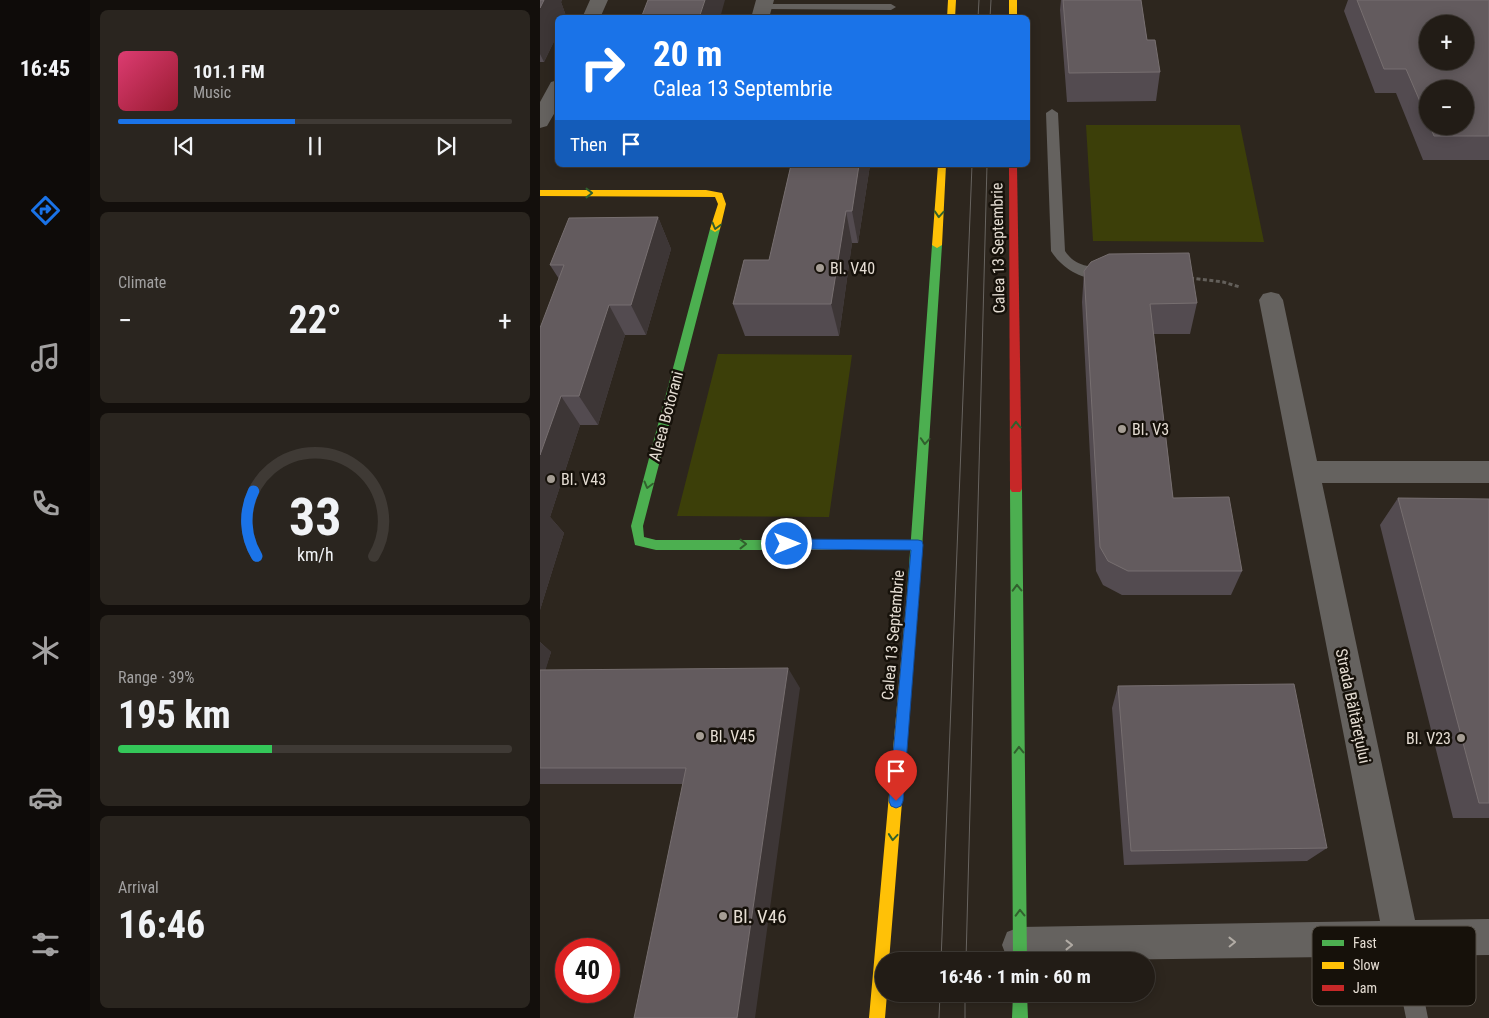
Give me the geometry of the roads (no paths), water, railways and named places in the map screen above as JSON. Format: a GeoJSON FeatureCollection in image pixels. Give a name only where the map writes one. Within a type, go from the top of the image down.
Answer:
{"type":"FeatureCollection","features":[{"type":"Feature","properties":{"kind":"main road"},"geometry":{"type":"LineString","coordinates":[[951,15],[952,0]]}},
{"type":"Feature","properties":{"kind":"main road"},"geometry":{"type":"LineString","coordinates":[[1013,0],[1013,15]]}},
{"type":"Feature","properties":{"kind":"main road","name":"Calea 13 Septembrie"},"geometry":{"type":"LineString","coordinates":[[877,1018],[918,545],[942,167]]}},
{"type":"Feature","properties":{"kind":"main road","name":"Calea 13 Septembrie"},"geometry":{"type":"LineString","coordinates":[[1014,167],[1020,952]]}},
{"type":"Feature","properties":{"kind":"main road","name":"Aleea Botorani"},"geometry":{"type":"LineString","coordinates":[[540,193],[706,193],[719,196],[722,204],[637,526],[639,541],[656,545],[918,545]]}},
{"type":"Feature","properties":{"kind":"main road"},"geometry":{"type":"LineString","coordinates":[[1020,1002],[1020,1018]]}},
{"type":"Feature","properties":{"kind":"street"},"geometry":{"type":"LineString","coordinates":[[592,15],[599,0]]}},
{"type":"Feature","properties":{"kind":"street"},"geometry":{"type":"LineString","coordinates":[[540,77],[555,77]]}},
{"type":"Feature","properties":{"kind":"street"},"geometry":{"type":"LineString","coordinates":[[540,122],[555,92]]}},
{"type":"Feature","properties":{"kind":"street","name":"Strada Băltărețului"},"geometry":{"type":"LineString","coordinates":[[1271,300],[1398,926]]}},
{"type":"Feature","properties":{"kind":"street"},"geometry":{"type":"LineString","coordinates":[[1305,472],[1489,472]]}},
{"type":"Feature","properties":{"kind":"street"},"geometry":{"type":"LineString","coordinates":[[1476,937],[1489,937]]}},
{"type":"Feature","properties":{"kind":"street"},"geometry":{"type":"LineString","coordinates":[[1047,952],[1312,942]]}},
{"type":"Feature","properties":{"kind":"lane"},"geometry":{"type":"LineString","coordinates":[[762,8],[890,8]]}},
{"type":"Feature","properties":{"kind":"lane"},"geometry":{"type":"LineString","coordinates":[[1052,113],[1057,242],[1062,258],[1071,268],[1085,273],[1181,277]]}},
{"type":"Feature","properties":{"kind":"tram line"},"geometry":{"type":"LineString","coordinates":[[978,15],[979,0]]}},
{"type":"Feature","properties":{"kind":"tram line"},"geometry":{"type":"LineString","coordinates":[[990,15],[991,0]]}},
{"type":"Feature","properties":{"kind":"tram line"},"geometry":{"type":"LineString","coordinates":[[941,952],[972,167]]}},
{"type":"Feature","properties":{"kind":"tram line"},"geometry":{"type":"LineString","coordinates":[[966,952],[987,167]]}},
{"type":"Feature","properties":{"kind":"tram line"},"geometry":{"type":"LineString","coordinates":[[939,1018],[940,1002]]}},
{"type":"Feature","properties":{"kind":"tram line"},"geometry":{"type":"LineString","coordinates":[[965,1002],[965,1018]]}},
{"type":"Feature","properties":{"kind":"place","name":"Bl. V40"},"geometry":{"type":"Point","coordinates":[820,268]}},
{"type":"Feature","properties":{"kind":"place","name":"Bl. V3"},"geometry":{"type":"Point","coordinates":[1122,429]}},
{"type":"Feature","properties":{"kind":"place","name":"Bl. V43"},"geometry":{"type":"Point","coordinates":[551,479]}},
{"type":"Feature","properties":{"kind":"place","name":"Bl. V45"},"geometry":{"type":"Point","coordinates":[700,736]}},
{"type":"Feature","properties":{"kind":"place","name":"Bl. V23"},"geometry":{"type":"Point","coordinates":[1461,738]}},
{"type":"Feature","properties":{"kind":"place","name":"Bl. V46"},"geometry":{"type":"Point","coordinates":[723,916]}}]}
